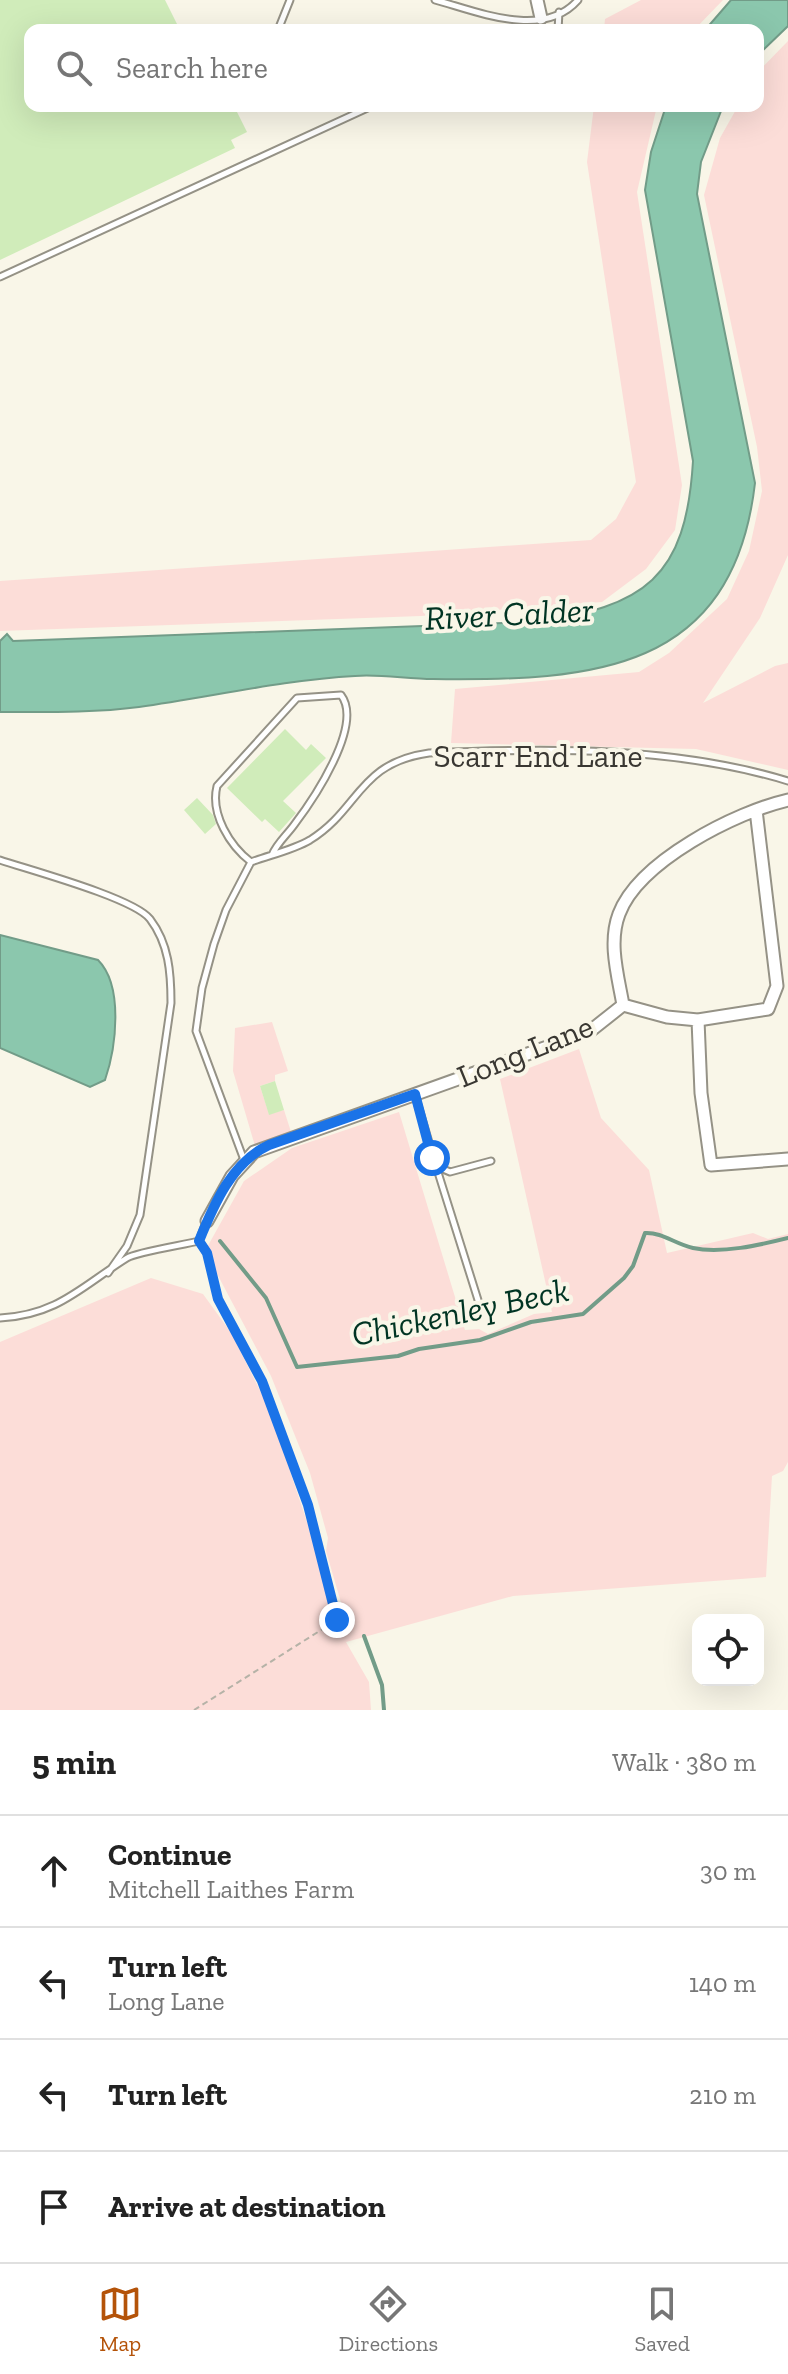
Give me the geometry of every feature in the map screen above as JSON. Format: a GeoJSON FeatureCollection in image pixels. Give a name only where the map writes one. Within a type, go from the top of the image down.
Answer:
{"type":"FeatureCollection","features":[{"type":"Feature","properties":{"kind":"street"},"geometry":{"type":"LineString","coordinates":[[537,0],[541,18]]}},
{"type":"Feature","properties":{"kind":"street","name":"Long Lane"},"geometry":{"type":"LineString","coordinates":[[244,1160],[269,1145],[589,1032],[623,1005],[614,943],[618,915],[629,896],[675,853],[731,819],[788,800]]}},
{"type":"Feature","properties":{"kind":"street"},"geometry":{"type":"LineString","coordinates":[[623,1005],[667,1017],[698,1020],[768,1009],[777,986],[756,810]]}},
{"type":"Feature","properties":{"kind":"street"},"geometry":{"type":"LineString","coordinates":[[698,1020],[701,1093],[711,1165],[788,1159]]}},
{"type":"Feature","properties":{"kind":"street"},"geometry":{"type":"LineString","coordinates":[[207,1221],[244,1160]]}},
{"type":"Feature","properties":{"kind":"lane"},"geometry":{"type":"LineString","coordinates":[[280,24],[290,0]]}},
{"type":"Feature","properties":{"kind":"lane"},"geometry":{"type":"LineString","coordinates":[[435,0],[516,21],[559,12],[578,0]]}},
{"type":"Feature","properties":{"kind":"lane"},"geometry":{"type":"LineString","coordinates":[[558,24],[559,12]]}},
{"type":"Feature","properties":{"kind":"lane"},"geometry":{"type":"LineString","coordinates":[[0,277],[359,112]]}},
{"type":"Feature","properties":{"kind":"lane"},"geometry":{"type":"LineString","coordinates":[[244,1160],[196,1041],[206,973],[226,910],[251,862],[231,846],[216,808],[217,786],[297,698],[341,695],[348,716],[339,747],[308,805],[272,855]]}},
{"type":"Feature","properties":{"kind":"lane","name":"Scarr End Lane"},"geometry":{"type":"LineString","coordinates":[[251,862],[309,841],[371,776],[407,756],[507,751],[677,757],[712,761],[788,781]]}},
{"type":"Feature","properties":{"kind":"lane"},"geometry":{"type":"LineString","coordinates":[[0,860],[128,903],[149,917],[165,944],[171,972],[171,1003],[140,1215],[127,1246],[108,1273]]}},
{"type":"Feature","properties":{"kind":"lane"},"geometry":{"type":"LineString","coordinates":[[415,1094],[478,1300]]}},
{"type":"Feature","properties":{"kind":"lane"},"geometry":{"type":"LineString","coordinates":[[436,1166],[450,1172],[491,1161]]}},
{"type":"Feature","properties":{"kind":"lane"},"geometry":{"type":"LineString","coordinates":[[199,1241],[207,1221]]}},
{"type":"Feature","properties":{"kind":"lane"},"geometry":{"type":"LineString","coordinates":[[0,1318],[44,1309],[75,1296],[139,1253],[199,1241]]}},
{"type":"Feature","properties":{"kind":"lane"},"geometry":{"type":"LineString","coordinates":[[199,1241],[207,1253]]}},
{"type":"Feature","properties":{"kind":"path"},"geometry":{"type":"LineString","coordinates":[[194,1710],[337,1620],[308,1505],[262,1381],[218,1299],[207,1253]]}},
{"type":"Feature","properties":{"kind":"shaded area"},"geometry":{"type":"Polygon","coordinates":[[[641,0],[723,0],[700,24],[605,24],[605,19],[641,0]]]}},
{"type":"Feature","properties":{"kind":"shaded area"},"geometry":{"type":"Polygon","coordinates":[[[731,0],[788,0],[788,26],[764,49],[764,24],[710,24],[731,0]]]}},
{"type":"Feature","properties":{"kind":"shaded area"},"geometry":{"type":"Polygon","coordinates":[[[788,41],[788,555],[760,618],[703,703],[775,666],[788,663],[788,770],[696,749],[451,743],[455,689],[639,672],[669,653],[727,599],[749,551],[762,491],[757,447],[704,195],[720,138],[735,112],[764,112],[764,66],[788,41]]]}},
{"type":"Feature","properties":{"kind":"shaded area"},"geometry":{"type":"Polygon","coordinates":[[[593,112],[656,112],[637,192],[682,485],[675,530],[646,569],[602,602],[421,616],[0,631],[0,581],[591,540],[616,519],[636,482],[587,162],[593,112]]]}},
{"type":"Feature","properties":{"kind":"shaded area","name":"River Calder"},"geometry":{"type":"Polygon","coordinates":[[[664,112],[721,112],[701,162],[697,194],[755,483],[741,546],[718,594],[685,629],[645,653],[599,668],[547,676],[433,679],[355,676],[274,685],[122,709],[0,712],[0,641],[7,634],[13,641],[533,622],[604,607],[631,595],[652,580],[669,559],[681,533],[689,501],[693,461],[645,190],[651,152],[664,112]]]}},
{"type":"Feature","properties":{"kind":"shaded area"},"geometry":{"type":"Polygon","coordinates":[[[0,935],[98,960],[106,971],[112,985],[115,1018],[105,1080],[90,1087],[0,1048],[0,935]]]}},
{"type":"Feature","properties":{"kind":"shaded area"},"geometry":{"type":"Polygon","coordinates":[[[272,1022],[288,1071],[275,1075],[275,1081],[260,1086],[269,1114],[284,1110],[292,1135],[255,1146],[233,1071],[235,1028],[272,1022]]]}},
{"type":"Feature","properties":{"kind":"shaded area"},"geometry":{"type":"Polygon","coordinates":[[[579,1049],[601,1118],[649,1170],[667,1253],[753,1233],[768,1239],[788,1234],[788,1462],[783,1471],[772,1476],[766,1577],[513,1596],[346,1642],[369,1682],[371,1710],[0,1710],[0,1342],[151,1278],[203,1294],[232,1334],[270,1411],[320,1561],[331,1618],[335,1608],[349,1609],[342,1606],[326,1551],[328,1538],[310,1473],[271,1376],[205,1251],[244,1181],[292,1148],[399,1112],[465,1330],[479,1329],[488,1334],[534,1314],[552,1312],[500,1079],[579,1049]]]}},
{"type":"Feature","properties":{"kind":"building"},"geometry":{"type":"Polygon","coordinates":[[[0,0],[165,0],[177,24],[24,24],[24,112],[237,112],[247,132],[231,140],[235,148],[0,260],[0,0]]]}},
{"type":"Feature","properties":{"kind":"building"},"geometry":{"type":"Polygon","coordinates":[[[285,729],[306,750],[311,744],[326,758],[283,801],[296,813],[279,832],[265,819],[262,822],[227,788],[285,729]]]}},
{"type":"Feature","properties":{"kind":"building"},"geometry":{"type":"Polygon","coordinates":[[[197,798],[213,815],[216,824],[205,834],[184,810],[197,798]]]}},
{"type":"Feature","properties":{"kind":"building"},"geometry":{"type":"Polygon","coordinates":[[[275,1081],[284,1110],[269,1115],[260,1086],[275,1081]]]}},
{"type":"Feature","properties":{"kind":"waterway","name":"Chickenley Beck"},"geometry":{"type":"LineString","coordinates":[[220,1241],[266,1298],[297,1367],[398,1356],[419,1349],[480,1340],[531,1322],[583,1314],[624,1278],[633,1266],[645,1233],[704,1250],[740,1248],[788,1238]]}},
{"type":"Feature","properties":{"kind":"waterway"},"geometry":{"type":"LineString","coordinates":[[364,1636],[382,1685],[384,1710]]}},
{"type":"Feature","properties":{"kind":"route"},"geometry":{"type":"LineString","coordinates":[[337,1620],[328,1573],[308,1505],[262,1381],[218,1299],[207,1253],[199,1241],[232,1176],[243,1161],[269,1145],[415,1094],[432,1158]]}}]}
